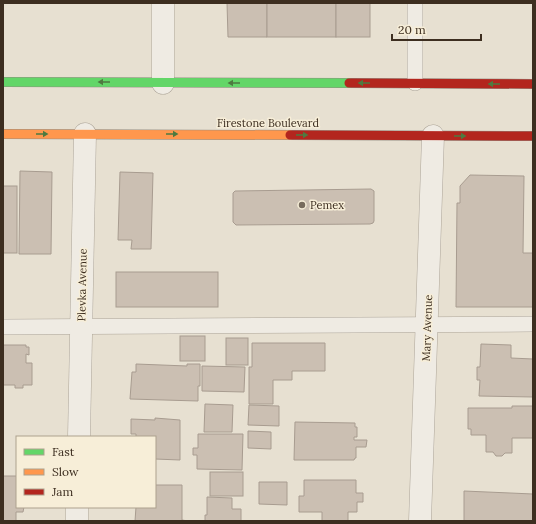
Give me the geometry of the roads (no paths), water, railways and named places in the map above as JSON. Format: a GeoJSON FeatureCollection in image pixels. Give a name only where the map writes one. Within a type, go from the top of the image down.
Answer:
{"type":"FeatureCollection","features":[{"type":"Feature","properties":{"kind":"main road"},"geometry":{"type":"LineString","coordinates":[[3,82],[533,84]]}},
{"type":"Feature","properties":{"kind":"main road","name":"Firestone Boulevard"},"geometry":{"type":"LineString","coordinates":[[3,134],[533,136]]}},
{"type":"Feature","properties":{"kind":"street"},"geometry":{"type":"LineString","coordinates":[[162,3],[163,83]]}},
{"type":"Feature","properties":{"kind":"street","name":"Plevka Avenue"},"geometry":{"type":"LineString","coordinates":[[79,436],[84,134]]}},
{"type":"Feature","properties":{"kind":"street","name":"Mary Avenue"},"geometry":{"type":"LineString","coordinates":[[420,521],[433,136]]}},
{"type":"Feature","properties":{"kind":"street"},"geometry":{"type":"LineString","coordinates":[[77,508],[77,521]]}},
{"type":"Feature","properties":{"kind":"lane"},"geometry":{"type":"LineString","coordinates":[[415,3],[415,83]]}},
{"type":"Feature","properties":{"kind":"lane"},"geometry":{"type":"LineString","coordinates":[[3,327],[533,324]]}},
{"type":"Feature","properties":{"kind":"place","name":"Pemex"},"geometry":{"type":"Point","coordinates":[302,205]}}]}
